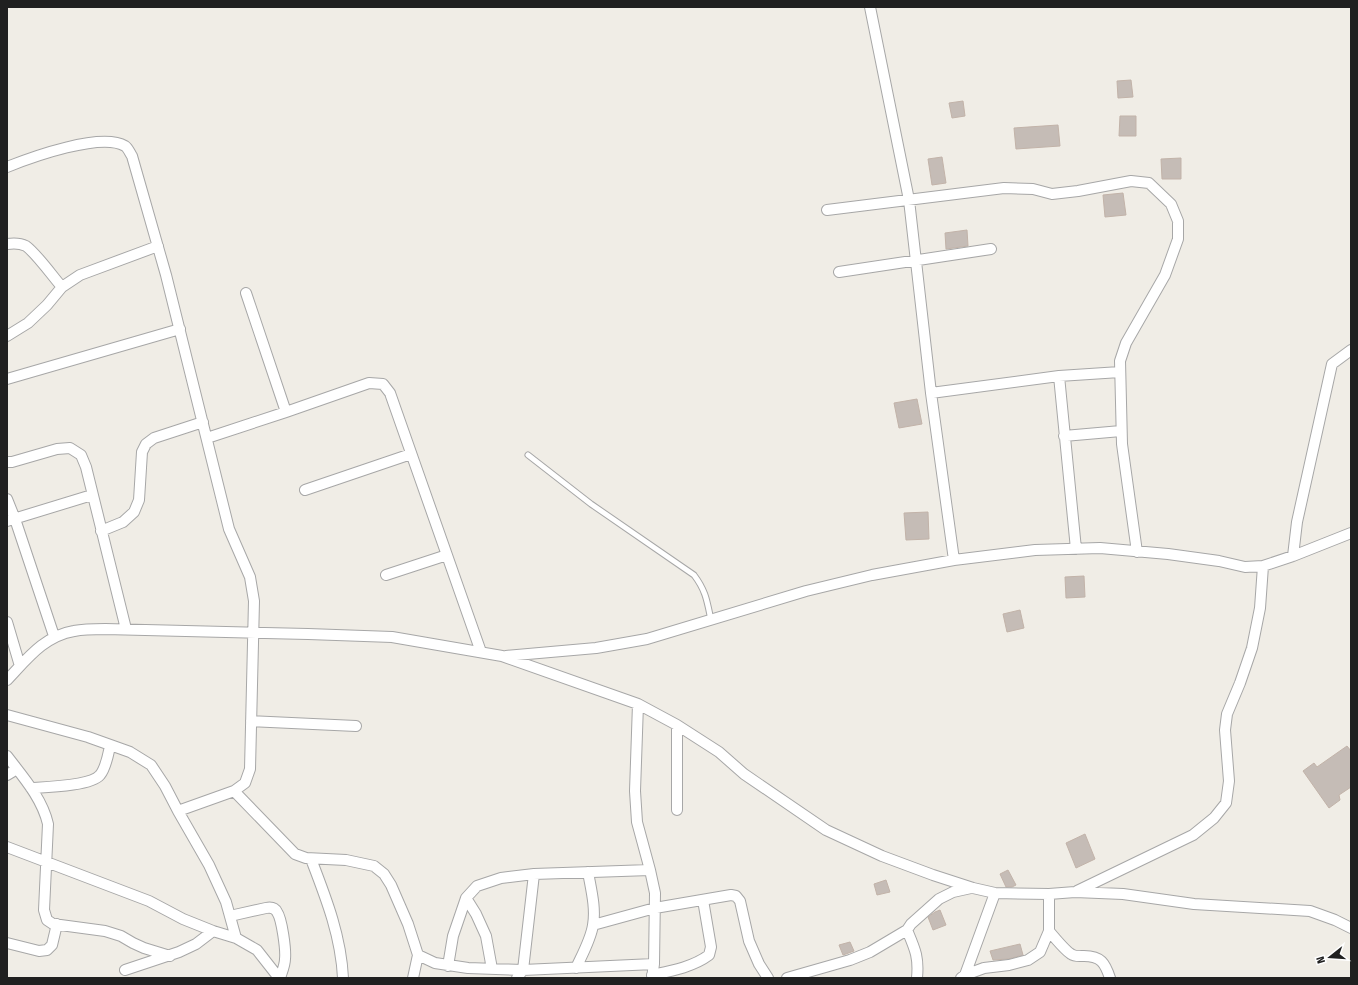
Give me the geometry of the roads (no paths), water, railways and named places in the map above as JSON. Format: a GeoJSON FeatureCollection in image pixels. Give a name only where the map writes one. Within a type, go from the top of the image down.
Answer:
{"type":"FeatureCollection","features":[{"type":"Feature","properties":{"kind":"street"},"geometry":{"type":"LineString","coordinates":[[870,7],[909,200],[931,393],[954,560]]}},
{"type":"Feature","properties":{"kind":"street"},"geometry":{"type":"LineString","coordinates":[[7,167],[42,154],[76,145],[104,142],[118,143],[127,147],[132,156],[158,246],[229,529],[250,577],[254,601],[252,633],[250,769],[245,783],[234,791],[178,811]]}},
{"type":"Feature","properties":{"kind":"street"},"geometry":{"type":"LineString","coordinates":[[827,210],[961,192],[1004,188],[1034,189],[1052,194],[1078,191],[1131,181],[1149,183],[1171,204],[1178,221],[1178,239],[1165,275],[1126,343],[1120,361],[1122,444],[1137,552]]}},
{"type":"Feature","properties":{"kind":"street"},"geometry":{"type":"LineString","coordinates":[[7,244],[14,243],[25,246],[62,287]]}},
{"type":"Feature","properties":{"kind":"street"},"geometry":{"type":"LineString","coordinates":[[7,336],[28,323],[48,305],[62,287],[80,275],[158,246]]}},
{"type":"Feature","properties":{"kind":"street"},"geometry":{"type":"LineString","coordinates":[[839,272],[991,249]]}},
{"type":"Feature","properties":{"kind":"street"},"geometry":{"type":"LineString","coordinates":[[246,293],[286,412]]}},
{"type":"Feature","properties":{"kind":"street"},"geometry":{"type":"LineString","coordinates":[[7,380],[180,329]]}},
{"type":"Feature","properties":{"kind":"street"},"geometry":{"type":"LineString","coordinates":[[1293,556],[1297,522],[1332,364],[1351,350]]}},
{"type":"Feature","properties":{"kind":"street"},"geometry":{"type":"LineString","coordinates":[[931,393],[1059,376],[1120,372]]}},
{"type":"Feature","properties":{"kind":"street"},"geometry":{"type":"LineString","coordinates":[[1059,376],[1076,549]]}},
{"type":"Feature","properties":{"kind":"street"},"geometry":{"type":"LineString","coordinates":[[207,438],[369,383],[383,384],[390,393],[481,652]]}},
{"type":"Feature","properties":{"kind":"street"},"geometry":{"type":"LineString","coordinates":[[102,531],[123,522],[134,512],[139,500],[142,452],[146,444],[154,438],[203,422]]}},
{"type":"Feature","properties":{"kind":"street"},"geometry":{"type":"LineString","coordinates":[[1064,436],[1121,431]]}},
{"type":"Feature","properties":{"kind":"street"},"geometry":{"type":"LineString","coordinates":[[7,462],[12,462],[57,449],[70,448],[81,455],[86,467],[126,629]]}},
{"type":"Feature","properties":{"kind":"street"},"geometry":{"type":"LineString","coordinates":[[305,490],[411,454]]}},
{"type":"Feature","properties":{"kind":"street"},"geometry":{"type":"LineString","coordinates":[[11,520],[92,495]]}},
{"type":"Feature","properties":{"kind":"street"},"geometry":{"type":"LineString","coordinates":[[7,499],[11,520],[54,636]]}},
{"type":"Feature","properties":{"kind":"street"},"geometry":{"type":"LineString","coordinates":[[502,656],[596,648],[647,640],[813,589],[872,575],[954,560],[1035,550],[1100,548],[1219,560],[1245,567],[1263,566],[1351,533]]}},
{"type":"Feature","properties":{"kind":"street"},"geometry":{"type":"LineString","coordinates":[[386,575],[447,555]]}},
{"type":"Feature","properties":{"kind":"street"},"geometry":{"type":"LineString","coordinates":[[1075,892],[1194,835],[1214,818],[1226,803],[1229,781],[1224,730],[1227,714],[1252,648],[1260,608],[1263,566]]}},
{"type":"Feature","properties":{"kind":"street"},"geometry":{"type":"LineString","coordinates":[[7,622],[20,666]]}},
{"type":"Feature","properties":{"kind":"street"},"geometry":{"type":"LineString","coordinates":[[7,680],[38,647],[54,636],[74,630],[126,629],[392,637],[481,652],[502,656],[638,704],[677,724],[719,752],[750,778],[826,830],[882,856],[973,888],[994,893],[1049,894],[1075,892],[1123,894],[1194,904],[1310,911],[1335,920],[1351,928]]}},
{"type":"Feature","properties":{"kind":"street"},"geometry":{"type":"LineString","coordinates":[[638,704],[635,791],[637,822],[655,893],[654,964],[652,977],[690,965],[709,956],[710,947],[703,900]]}},
{"type":"Feature","properties":{"kind":"street"},"geometry":{"type":"LineString","coordinates":[[7,715],[88,737],[130,752],[151,765],[165,786],[209,865],[226,902],[236,938]]}},
{"type":"Feature","properties":{"kind":"street"},"geometry":{"type":"LineString","coordinates":[[251,721],[356,726]]}},
{"type":"Feature","properties":{"kind":"street"},"geometry":{"type":"LineString","coordinates":[[677,724],[677,810]]}},
{"type":"Feature","properties":{"kind":"street"},"geometry":{"type":"LineString","coordinates":[[31,788],[85,783],[96,780],[102,774],[110,746]]}},
{"type":"Feature","properties":{"kind":"street"},"geometry":{"type":"LineString","coordinates":[[7,756],[31,788],[45,811],[48,824],[44,910],[47,920],[53,924],[105,930],[121,936],[144,948],[170,956]]}},
{"type":"Feature","properties":{"kind":"street"},"geometry":{"type":"LineString","coordinates":[[7,775],[17,769]]}},
{"type":"Feature","properties":{"kind":"street"},"geometry":{"type":"LineString","coordinates":[[234,791],[295,854],[311,859],[346,860],[374,866],[384,874],[391,885],[405,918],[418,955],[413,978]]}},
{"type":"Feature","properties":{"kind":"street"},"geometry":{"type":"LineString","coordinates":[[7,847],[45,863],[149,901],[183,919],[236,938],[257,950],[280,978]]}},
{"type":"Feature","properties":{"kind":"street"},"geometry":{"type":"LineString","coordinates":[[311,859],[329,904],[335,926],[342,962],[343,978]]}},
{"type":"Feature","properties":{"kind":"street"},"geometry":{"type":"LineString","coordinates":[[448,966],[453,936],[466,898],[477,886],[501,878],[534,874],[650,870]]}},
{"type":"Feature","properties":{"kind":"street"},"geometry":{"type":"LineString","coordinates":[[576,968],[593,925],[594,908],[588,872]]}},
{"type":"Feature","properties":{"kind":"street"},"geometry":{"type":"LineString","coordinates":[[520,974],[534,874]]}},
{"type":"Feature","properties":{"kind":"street"},"geometry":{"type":"LineString","coordinates":[[787,978],[850,960],[870,952],[907,930],[911,924],[939,899],[953,892],[973,888]]}},
{"type":"Feature","properties":{"kind":"street"},"geometry":{"type":"LineString","coordinates":[[963,976],[994,893]]}},
{"type":"Feature","properties":{"kind":"street"},"geometry":{"type":"LineString","coordinates":[[963,976],[984,968],[1009,965],[1028,960],[1040,952],[1049,931],[1049,894]]}},
{"type":"Feature","properties":{"kind":"street"},"geometry":{"type":"LineString","coordinates":[[593,925],[655,908],[731,895],[736,896],[740,901],[749,941],[759,964],[768,978]]}},
{"type":"Feature","properties":{"kind":"street"},"geometry":{"type":"LineString","coordinates":[[466,898],[476,914],[486,936],[492,969]]}},
{"type":"Feature","properties":{"kind":"street"},"geometry":{"type":"LineString","coordinates":[[230,916],[272,907],[277,910],[285,946],[285,960],[280,978]]}},
{"type":"Feature","properties":{"kind":"street"},"geometry":{"type":"LineString","coordinates":[[7,943],[39,951],[48,950],[52,945],[57,924]]}},
{"type":"Feature","properties":{"kind":"street"},"geometry":{"type":"LineString","coordinates":[[907,930],[917,958],[917,978]]}},
{"type":"Feature","properties":{"kind":"street"},"geometry":{"type":"LineString","coordinates":[[125,970],[170,956],[196,944],[213,931]]}},
{"type":"Feature","properties":{"kind":"street"},"geometry":{"type":"LineString","coordinates":[[1049,931],[1071,954],[1078,956],[1093,956],[1098,958],[1104,964],[1110,978]]}},
{"type":"Feature","properties":{"kind":"street"},"geometry":{"type":"LineString","coordinates":[[418,955],[435,963],[448,966],[492,969],[520,974],[550,973],[576,968],[654,964]]}},
{"type":"Feature","properties":{"kind":"lane"},"geometry":{"type":"LineString","coordinates":[[528,455],[591,504],[694,576],[703,587],[711,620]]}}]}
